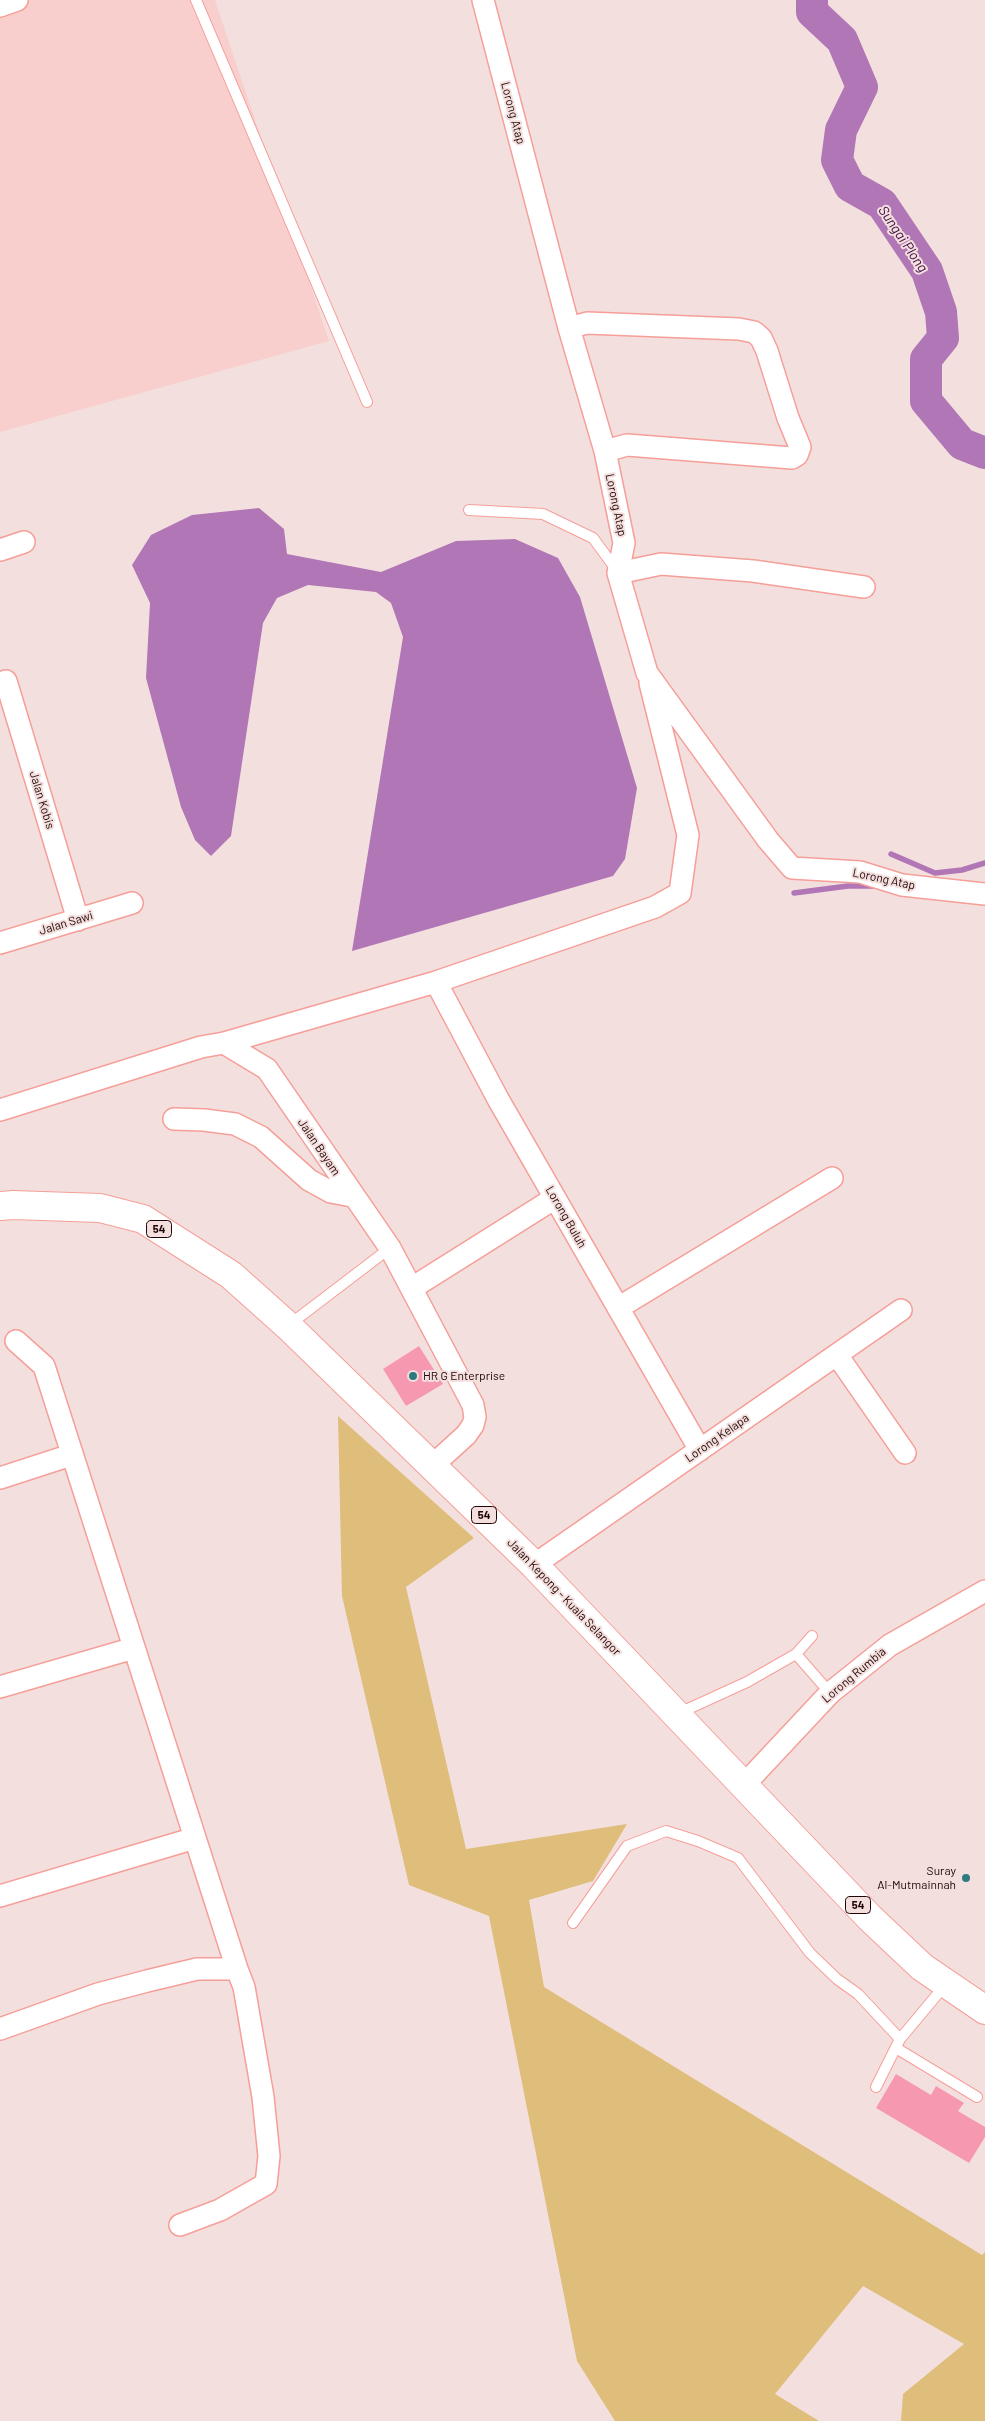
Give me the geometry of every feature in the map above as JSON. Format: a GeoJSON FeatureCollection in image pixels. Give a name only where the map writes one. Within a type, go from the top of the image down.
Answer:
{"type":"FeatureCollection","features":[{"type":"Feature","properties":{"kind":"highway","name":"Jalan Kepong - Kuala Selangor"},"geometry":{"type":"LineString","coordinates":[[0,1206],[100,1208],[143,1219],[231,1274],[433,1465],[534,1565],[870,1918],[922,1967],[985,2010]]}},
{"type":"Feature","properties":{"kind":"street"},"geometry":{"type":"LineString","coordinates":[[0,6],[17,0]]}},
{"type":"Feature","properties":{"kind":"street","name":"Lorong Atap"},"geometry":{"type":"LineString","coordinates":[[483,0],[569,328],[605,451],[624,543],[618,573],[647,673],[768,840],[792,868],[860,872],[902,885],[985,894]]}},
{"type":"Feature","properties":{"kind":"street"},"geometry":{"type":"LineString","coordinates":[[569,328],[588,323],[754,332],[761,338],[788,418],[800,447],[797,455],[792,458],[770,454],[627,445],[605,451]]}},
{"type":"Feature","properties":{"kind":"street"},"geometry":{"type":"LineString","coordinates":[[0,550],[24,542]]}},
{"type":"Feature","properties":{"kind":"street"},"geometry":{"type":"LineString","coordinates":[[618,573],[661,564],[753,571],[864,587]]}},
{"type":"Feature","properties":{"kind":"street"},"geometry":{"type":"LineString","coordinates":[[0,1110],[201,1047],[224,1043],[436,982],[655,908],[680,893],[688,834],[647,673]]}},
{"type":"Feature","properties":{"kind":"street","name":"Jalan Kobis"},"geometry":{"type":"LineString","coordinates":[[6,680],[78,920]]}},
{"type":"Feature","properties":{"kind":"street","name":"Jalan Sawi"},"geometry":{"type":"LineString","coordinates":[[0,943],[132,903]]}},
{"type":"Feature","properties":{"kind":"street","name":"Lorong Buluh"},"geometry":{"type":"LineString","coordinates":[[436,982],[555,1198],[700,1450]]}},
{"type":"Feature","properties":{"kind":"street","name":"Jalan Bayam"},"geometry":{"type":"LineString","coordinates":[[224,1043],[267,1069],[352,1196],[390,1248],[473,1405],[475,1416],[473,1425],[466,1435],[433,1465]]}},
{"type":"Feature","properties":{"kind":"street"},"geometry":{"type":"LineString","coordinates":[[174,1119],[235,1124],[261,1137],[309,1180],[331,1192],[352,1196]]}},
{"type":"Feature","properties":{"kind":"street"},"geometry":{"type":"LineString","coordinates":[[618,1308],[832,1178]]}},
{"type":"Feature","properties":{"kind":"street"},"geometry":{"type":"LineString","coordinates":[[412,1288],[555,1198]]}},
{"type":"Feature","properties":{"kind":"street","name":"Lorong Kelapa"},"geometry":{"type":"LineString","coordinates":[[534,1565],[901,1310]]}},
{"type":"Feature","properties":{"kind":"street"},"geometry":{"type":"LineString","coordinates":[[16,1341],[44,1366],[71,1455],[244,1987],[263,2097],[269,2156],[266,2184],[220,2210],[180,2225]]}},
{"type":"Feature","properties":{"kind":"street"},"geometry":{"type":"LineString","coordinates":[[837,1354],[905,1453]]}},
{"type":"Feature","properties":{"kind":"street"},"geometry":{"type":"LineString","coordinates":[[0,1478],[71,1455]]}},
{"type":"Feature","properties":{"kind":"street","name":"Lorong Rumbia"},"geometry":{"type":"LineString","coordinates":[[743,1786],[830,1693],[890,1645],[985,1591]]}},
{"type":"Feature","properties":{"kind":"street"},"geometry":{"type":"LineString","coordinates":[[0,1687],[134,1648]]}},
{"type":"Feature","properties":{"kind":"street"},"geometry":{"type":"LineString","coordinates":[[0,1896],[195,1838]]}},
{"type":"Feature","properties":{"kind":"street"},"geometry":{"type":"LineString","coordinates":[[0,2029],[98,1994],[147,1981],[197,1969],[237,1969]]}},
{"type":"Feature","properties":{"kind":"lane"},"geometry":{"type":"LineString","coordinates":[[196,0],[368,402]]}},
{"type":"Feature","properties":{"kind":"lane"},"geometry":{"type":"LineString","coordinates":[[469,510],[543,514],[593,538],[618,573]]}},
{"type":"Feature","properties":{"kind":"lane"},"geometry":{"type":"LineString","coordinates":[[288,1326],[390,1248]]}},
{"type":"Feature","properties":{"kind":"lane"},"geometry":{"type":"LineString","coordinates":[[676,1714],[747,1682],[796,1654],[812,1636]]}},
{"type":"Feature","properties":{"kind":"lane"},"geometry":{"type":"LineString","coordinates":[[796,1654],[830,1693]]}},
{"type":"Feature","properties":{"kind":"lane"},"geometry":{"type":"LineString","coordinates":[[574,1923],[627,1846],[666,1831],[698,1841],[738,1858],[810,1953],[837,1979],[858,1994],[898,2043],[977,2097]]}},
{"type":"Feature","properties":{"kind":"lane"},"geometry":{"type":"LineString","coordinates":[[876,2087],[898,2043],[947,1983]]}},
{"type":"Feature","properties":{"kind":"shaded area"},"geometry":{"type":"Polygon","coordinates":[[[0,0],[215,0],[329,341],[0,432],[0,0]]]}},
{"type":"Feature","properties":{"kind":"shaded area"},"geometry":{"type":"Polygon","coordinates":[[[259,508],[284,529],[287,554],[381,572],[456,541],[515,539],[558,558],[580,597],[637,788],[625,859],[613,876],[352,951],[403,637],[391,603],[376,592],[308,585],[277,598],[263,623],[231,836],[211,856],[195,840],[181,807],[146,678],[150,603],[132,565],[151,535],[192,515],[259,508]]]}},
{"type":"Feature","properties":{"kind":"shaded area"},"geometry":{"type":"Polygon","coordinates":[[[338,1416],[474,1538],[406,1587],[466,1849],[627,1824],[593,1881],[529,1900],[544,1987],[982,2255],[985,2252],[985,2421],[901,2421],[903,2394],[964,2344],[863,2286],[775,2394],[819,2421],[615,2421],[577,2361],[489,1916],[409,1885],[342,1596],[338,1416]]]}},
{"type":"Feature","properties":{"kind":"building","name":"HR G Enterprise"},"geometry":{"type":"Polygon","coordinates":[[[419,1346],[443,1384],[406,1406],[383,1369],[419,1346]]]}},
{"type":"Feature","properties":{"kind":"building"},"geometry":{"type":"Polygon","coordinates":[[[896,2074],[931,2095],[936,2086],[964,2103],[958,2111],[985,2127],[985,2137],[969,2163],[876,2108],[896,2074]]]}},
{"type":"Feature","properties":{"kind":"waterway","name":"Sungai Plong"},"geometry":{"type":"LineString","coordinates":[[812,0],[812,12],[842,40],[862,87],[841,130],[837,160],[850,186],[882,204],[927,271],[941,312],[943,338],[926,359],[926,401],[962,444],[985,453]]}},
{"type":"Feature","properties":{"kind":"waterway"},"geometry":{"type":"LineString","coordinates":[[891,854],[935,873],[962,870],[985,863]]}},
{"type":"Feature","properties":{"kind":"waterway"},"geometry":{"type":"LineString","coordinates":[[794,893],[848,886],[874,886],[876,882]]}},
{"type":"Feature","properties":{"kind":"place","name":"HR G Enterprise"},"geometry":{"type":"Point","coordinates":[413,1376]}},
{"type":"Feature","properties":{"kind":"place","name":"Suray Al-Mutmainnah"},"geometry":{"type":"Point","coordinates":[966,1878]}}]}
